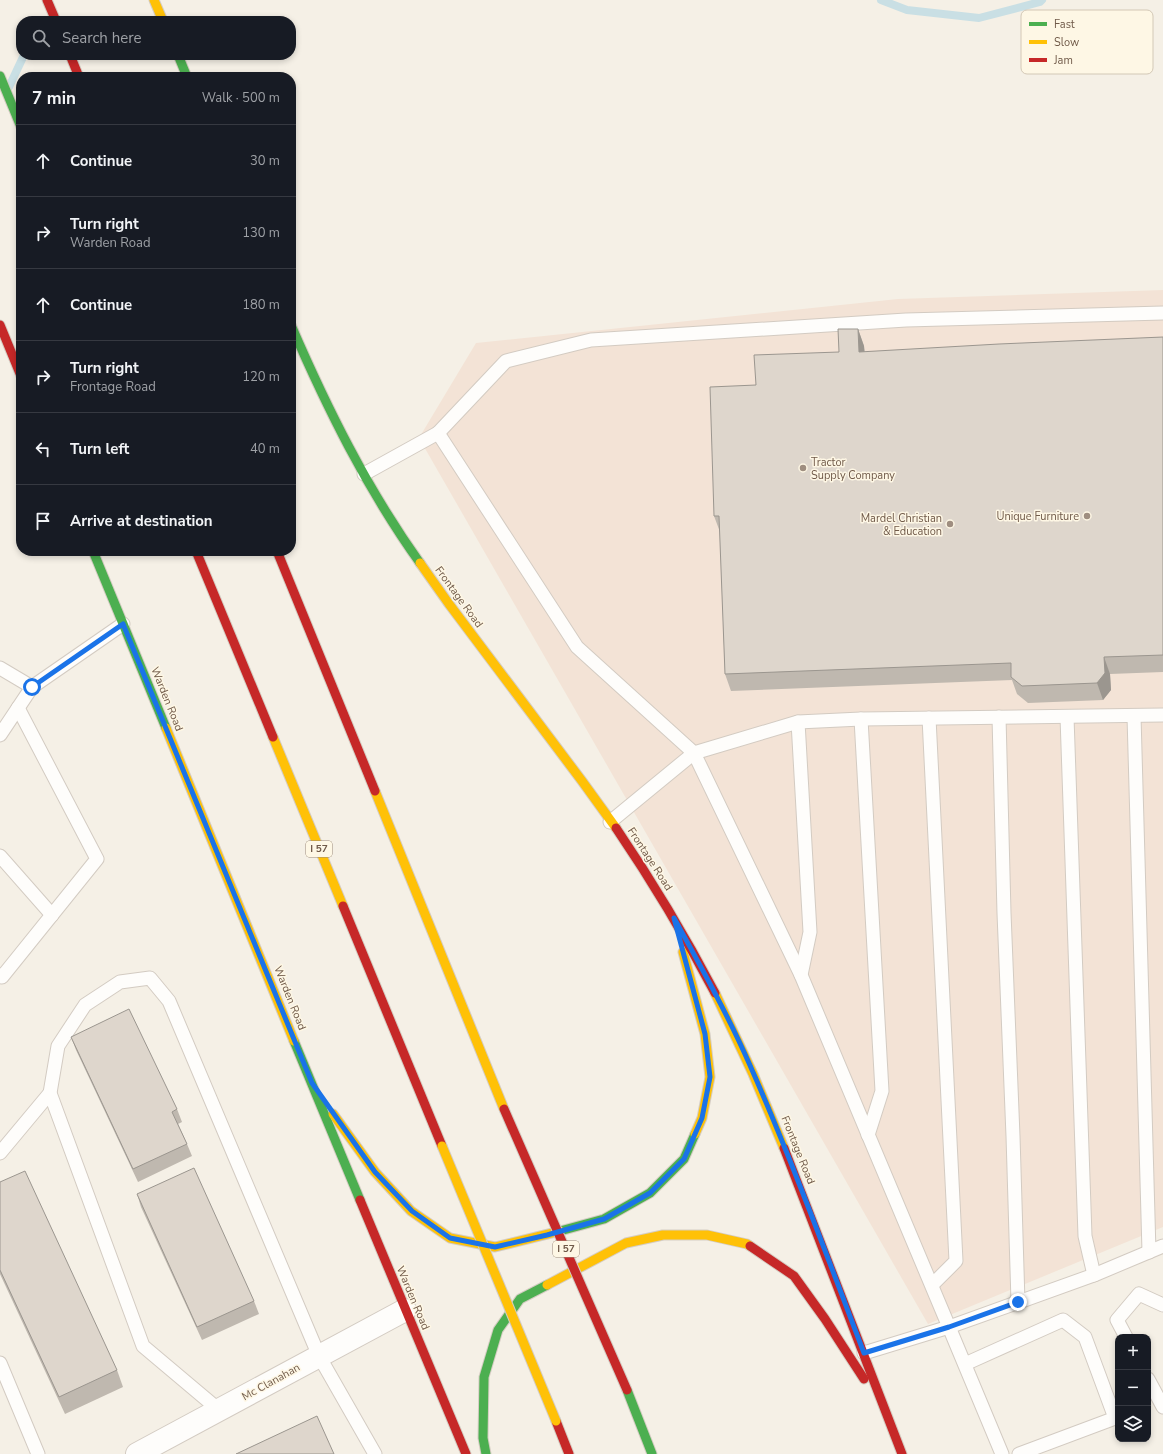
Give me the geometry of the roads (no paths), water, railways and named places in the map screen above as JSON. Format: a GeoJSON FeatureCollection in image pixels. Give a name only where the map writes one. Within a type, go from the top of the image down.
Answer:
{"type":"FeatureCollection","features":[{"type":"Feature","properties":{"kind":"main road"},"geometry":{"type":"LineString","coordinates":[[47,0],[54,16]]}},
{"type":"Feature","properties":{"kind":"main road"},"geometry":{"type":"LineString","coordinates":[[154,0],[161,16]]}},
{"type":"Feature","properties":{"kind":"main road"},"geometry":{"type":"LineString","coordinates":[[72,60],[77,72]]}},
{"type":"Feature","properties":{"kind":"main road"},"geometry":{"type":"LineString","coordinates":[[180,60],[185,72]]}},
{"type":"Feature","properties":{"kind":"main road"},"geometry":{"type":"LineString","coordinates":[[0,76],[16,115]]}},
{"type":"Feature","properties":{"kind":"main road"},"geometry":{"type":"LineString","coordinates":[[0,325],[16,364]]}},
{"type":"Feature","properties":{"kind":"main road","name":"Frontage Road"},"geometry":{"type":"LineString","coordinates":[[296,336],[336,424],[364,474],[416,558],[585,785],[638,861],[674,918],[720,1001],[749,1063],[798,1181],[902,1454]]}},
{"type":"Feature","properties":{"kind":"main road","name":"Warden Road"},"geometry":{"type":"LineString","coordinates":[[95,556],[405,1310],[466,1454]]}},
{"type":"Feature","properties":{"kind":"main road","name":"I 57"},"geometry":{"type":"LineString","coordinates":[[198,556],[569,1454]]}},
{"type":"Feature","properties":{"kind":"main road","name":"I 57"},"geometry":{"type":"LineString","coordinates":[[279,556],[504,1109],[627,1390],[652,1454]]}},
{"type":"Feature","properties":{"kind":"main road"},"geometry":{"type":"LineString","coordinates":[[312,1083],[375,1172],[412,1211],[450,1238],[495,1247],[547,1235],[604,1219],[650,1193],[684,1159],[702,1118],[710,1077],[705,1034],[674,918]]}},
{"type":"Feature","properties":{"kind":"main road"},"geometry":{"type":"LineString","coordinates":[[486,1454],[483,1438],[484,1377],[498,1330],[520,1299],[626,1243],[663,1235],[706,1235],[747,1244],[794,1276],[825,1319],[889,1419]]}},
{"type":"Feature","properties":{"kind":"street","name":"Mc Clanahan"},"geometry":{"type":"LineString","coordinates":[[137,1454],[405,1310]]}},
{"type":"Feature","properties":{"kind":"lane"},"geometry":{"type":"LineString","coordinates":[[364,474],[438,433],[506,361],[591,340],[906,320],[1163,313]]}},
{"type":"Feature","properties":{"kind":"lane"},"geometry":{"type":"LineString","coordinates":[[438,433],[577,647],[694,753],[801,975],[1002,1454]]}},
{"type":"Feature","properties":{"kind":"lane"},"geometry":{"type":"LineString","coordinates":[[0,735],[32,687],[123,624]]}},
{"type":"Feature","properties":{"kind":"lane"},"geometry":{"type":"LineString","coordinates":[[0,668],[32,687]]}},
{"type":"Feature","properties":{"kind":"lane"},"geometry":{"type":"LineString","coordinates":[[1,977],[97,859],[18,708]]}},
{"type":"Feature","properties":{"kind":"lane"},"geometry":{"type":"LineString","coordinates":[[610,822],[694,753],[798,722],[861,719],[1163,715]]}},
{"type":"Feature","properties":{"kind":"lane"},"geometry":{"type":"LineString","coordinates":[[1134,716],[1149,1252]]}},
{"type":"Feature","properties":{"kind":"lane"},"geometry":{"type":"LineString","coordinates":[[1000,717],[1004,913],[1018,1302]]}},
{"type":"Feature","properties":{"kind":"lane"},"geometry":{"type":"LineString","coordinates":[[1067,717],[1085,1236],[1094,1275]]}},
{"type":"Feature","properties":{"kind":"lane"},"geometry":{"type":"LineString","coordinates":[[929,718],[956,1261],[932,1286]]}},
{"type":"Feature","properties":{"kind":"lane"},"geometry":{"type":"LineString","coordinates":[[861,719],[882,1091],[868,1135]]}},
{"type":"Feature","properties":{"kind":"lane"},"geometry":{"type":"LineString","coordinates":[[798,722],[810,932],[801,975]]}},
{"type":"Feature","properties":{"kind":"lane"},"geometry":{"type":"LineString","coordinates":[[0,856],[52,915]]}},
{"type":"Feature","properties":{"kind":"lane"},"geometry":{"type":"LineString","coordinates":[[219,1410],[143,1346],[50,1093],[58,1046],[85,1005],[120,982],[150,978],[169,1001],[319,1356],[375,1454]]}},
{"type":"Feature","properties":{"kind":"lane"},"geometry":{"type":"LineString","coordinates":[[0,1153],[50,1093]]}},
{"type":"Feature","properties":{"kind":"lane"},"geometry":{"type":"LineString","coordinates":[[864,1353],[949,1327],[1094,1275],[1163,1246]]}},
{"type":"Feature","properties":{"kind":"lane"},"geometry":{"type":"LineString","coordinates":[[1124,1334],[1117,1320],[1139,1294],[1163,1305]]}},
{"type":"Feature","properties":{"kind":"lane"},"geometry":{"type":"LineString","coordinates":[[965,1364],[1063,1320],[1085,1337],[1115,1412]]}},
{"type":"Feature","properties":{"kind":"lane"},"geometry":{"type":"LineString","coordinates":[[0,1363],[38,1454]]}},
{"type":"Feature","properties":{"kind":"lane"},"geometry":{"type":"LineString","coordinates":[[1151,1388],[1157,1405]]}},
{"type":"Feature","properties":{"kind":"lane"},"geometry":{"type":"LineString","coordinates":[[1019,1454],[1115,1418]]}},
{"type":"Feature","properties":{"kind":"waterway"},"geometry":{"type":"LineString","coordinates":[[881,0],[907,10],[979,18],[1040,2],[1042,0]]}},
{"type":"Feature","properties":{"kind":"waterway"},"geometry":{"type":"LineString","coordinates":[[16,72],[22,60]]}},
{"type":"Feature","properties":{"kind":"waterway"},"geometry":{"type":"LineString","coordinates":[[9,87],[16,72]]}},
{"type":"Feature","properties":{"kind":"place","name":"Tractor Supply Company"},"geometry":{"type":"Point","coordinates":[803,468]}},
{"type":"Feature","properties":{"kind":"place","name":"Unique Furniture"},"geometry":{"type":"Point","coordinates":[1087,516]}},
{"type":"Feature","properties":{"kind":"place","name":"Mardel Christian & Education"},"geometry":{"type":"Point","coordinates":[950,524]}}]}
